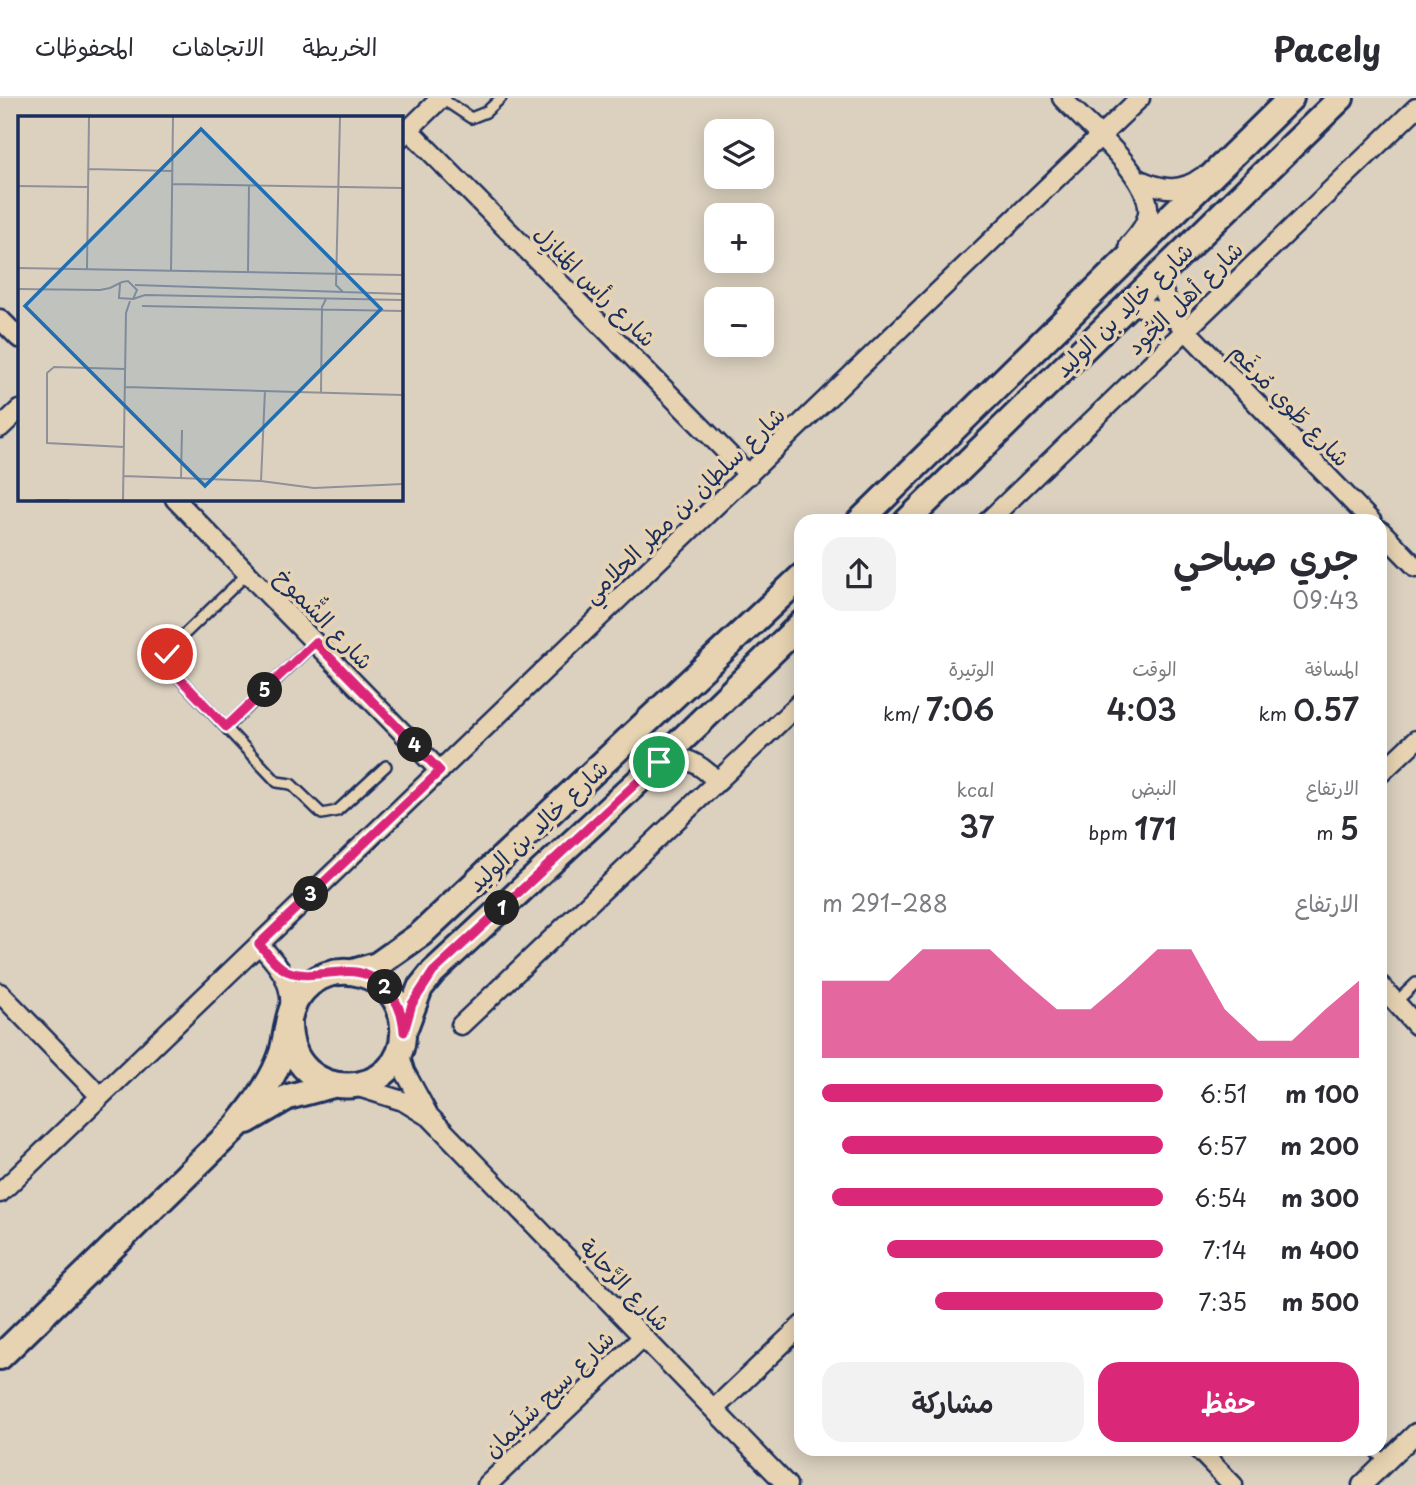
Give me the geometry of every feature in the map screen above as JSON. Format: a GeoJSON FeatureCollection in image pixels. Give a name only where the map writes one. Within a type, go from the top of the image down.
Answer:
{"type":"FeatureCollection","features":[{"type":"Feature","properties":{"kind":"street"},"geometry":{"type":"LineString","coordinates":[[405,133],[441,98]]}},
{"type":"Feature","properties":{"kind":"street"},"geometry":{"type":"LineString","coordinates":[[1062,98],[1140,180],[1147,198],[1145,222],[1103,279]]}},
{"type":"Feature","properties":{"kind":"street","name":"شارع سلطان بن مطر الحلامي"},"geometry":{"type":"LineString","coordinates":[[0,1193],[1140,98]]}},
{"type":"Feature","properties":{"kind":"street","name":"شارع خالِد بن الوليد"},"geometry":{"type":"LineString","coordinates":[[868,514],[1103,279],[1291,98]]}},
{"type":"Feature","properties":{"kind":"street","name":"شارع خالِد بن الوليد"},"geometry":{"type":"LineString","coordinates":[[914,514],[1160,272],[1342,98]]}},
{"type":"Feature","properties":{"kind":"street","name":"شارع أهل الجُود"},"geometry":{"type":"LineString","coordinates":[[995,514],[1180,325],[1416,108]]}},
{"type":"Feature","properties":{"kind":"street","name":"شارع رأس المَنازِل"},"geometry":{"type":"LineString","coordinates":[[405,133],[749,475]]}},
{"type":"Feature","properties":{"kind":"street"},"geometry":{"type":"LineString","coordinates":[[1140,180],[1170,190],[1182,188],[1192,184],[1247,140]]}},
{"type":"Feature","properties":{"kind":"street","name":"شارع طَوي مُرغَم"},"geometry":{"type":"LineString","coordinates":[[1160,272],[1163,292],[1180,325]]}},
{"type":"Feature","properties":{"kind":"street","name":"شارع طَوي مُرغَم"},"geometry":{"type":"LineString","coordinates":[[1128,304],[1158,311],[1180,325],[1363,514]]}},
{"type":"Feature","properties":{"kind":"street"},"geometry":{"type":"LineString","coordinates":[[0,318],[18,337]]}},
{"type":"Feature","properties":{"kind":"street"},"geometry":{"type":"LineString","coordinates":[[0,428],[18,411]]}},
{"type":"Feature","properties":{"kind":"street","name":"شارع الشُّموخ"},"geometry":{"type":"LineString","coordinates":[[176,500],[440,771]]}},
{"type":"Feature","properties":{"kind":"street"},"geometry":{"type":"LineString","coordinates":[[1387,537],[1416,567]]}},
{"type":"Feature","properties":{"kind":"street","name":"شارع خالِد بن الوليد"},"geometry":{"type":"LineString","coordinates":[[343,972],[377,965],[421,934],[794,584]]}},
{"type":"Feature","properties":{"kind":"street","name":"شارع خالِد بن الوليد"},"geometry":{"type":"LineString","coordinates":[[401,1042],[412,1004],[433,972],[659,762],[794,631]]}},
{"type":"Feature","properties":{"kind":"street"},"geometry":{"type":"LineString","coordinates":[[461,1024],[794,709]]}},
{"type":"Feature","properties":{"kind":"street"},"geometry":{"type":"LineString","coordinates":[[698,722],[694,745],[703,767]]}},
{"type":"Feature","properties":{"kind":"street"},"geometry":{"type":"LineString","coordinates":[[1387,767],[1416,740]]}},
{"type":"Feature","properties":{"kind":"street"},"geometry":{"type":"LineString","coordinates":[[659,762],[686,759],[703,767],[718,782]]}},
{"type":"Feature","properties":{"kind":"street"},"geometry":{"type":"LineString","coordinates":[[259,944],[280,967],[289,985],[292,1048],[303,1068],[343,1086]]}},
{"type":"Feature","properties":{"kind":"street"},"geometry":{"type":"LineString","coordinates":[[237,1126],[288,1097],[381,1075],[401,1042],[403,1018],[391,992],[367,975],[343,972],[300,975],[280,967]]}},
{"type":"Feature","properties":{"kind":"street"},"geometry":{"type":"LineString","coordinates":[[0,1357],[237,1126],[269,1082],[281,1055],[289,1021],[305,989],[343,972]]}},
{"type":"Feature","properties":{"kind":"street"},"geometry":{"type":"LineString","coordinates":[[1387,992],[1416,1024]]}},
{"type":"Feature","properties":{"kind":"street"},"geometry":{"type":"LineString","coordinates":[[0,993],[100,1096]]}},
{"type":"Feature","properties":{"kind":"street","name":"شارع الرَّحابة"},"geometry":{"type":"LineString","coordinates":[[401,1042],[405,1072],[429,1116],[787,1485]]}},
{"type":"Feature","properties":{"kind":"street","name":"شارع الرَّحابة"},"geometry":{"type":"LineString","coordinates":[[343,1086],[403,1101],[429,1116]]}},
{"type":"Feature","properties":{"kind":"street"},"geometry":{"type":"LineString","coordinates":[[715,1408],[794,1333]]}},
{"type":"Feature","properties":{"kind":"street","name":"شارع سيح سُلَيمان"},"geometry":{"type":"LineString","coordinates":[[487,1485],[643,1337]]}},
{"type":"Feature","properties":{"kind":"street"},"geometry":{"type":"LineString","coordinates":[[1362,1485],[1416,1433]]}},
{"type":"Feature","properties":{"kind":"street"},"geometry":{"type":"LineString","coordinates":[[1205,1456],[1233,1485]]}},
{"type":"Feature","properties":{"kind":"lane"},"geometry":{"type":"LineString","coordinates":[[441,98],[471,118],[481,116],[501,98]]}},
{"type":"Feature","properties":{"kind":"lane"},"geometry":{"type":"LineString","coordinates":[[248,573],[173,645],[166,657],[168,666],[277,782],[291,784],[322,814],[337,811],[386,766]]}},
{"type":"Feature","properties":{"kind":"lane"},"geometry":{"type":"LineString","coordinates":[[226,727],[315,642]]}},
{"type":"Feature","properties":{"kind":"lane"},"geometry":{"type":"LineString","coordinates":[[1396,1002],[1416,983]]}},
{"type":"Feature","properties":{"kind":"lane"},"geometry":{"type":"LineString","coordinates":[[1380,1456],[1386,1462]]}},
{"type":"Feature","properties":{"kind":"route"},"geometry":{"type":"LineString","coordinates":[[167,654],[165,660],[168,666],[226,727],[315,642],[440,771],[259,944],[287,971],[300,975],[353,972],[380,982],[391,992],[398,1004],[404,1032],[412,1004],[433,972],[659,762]]}}]}
